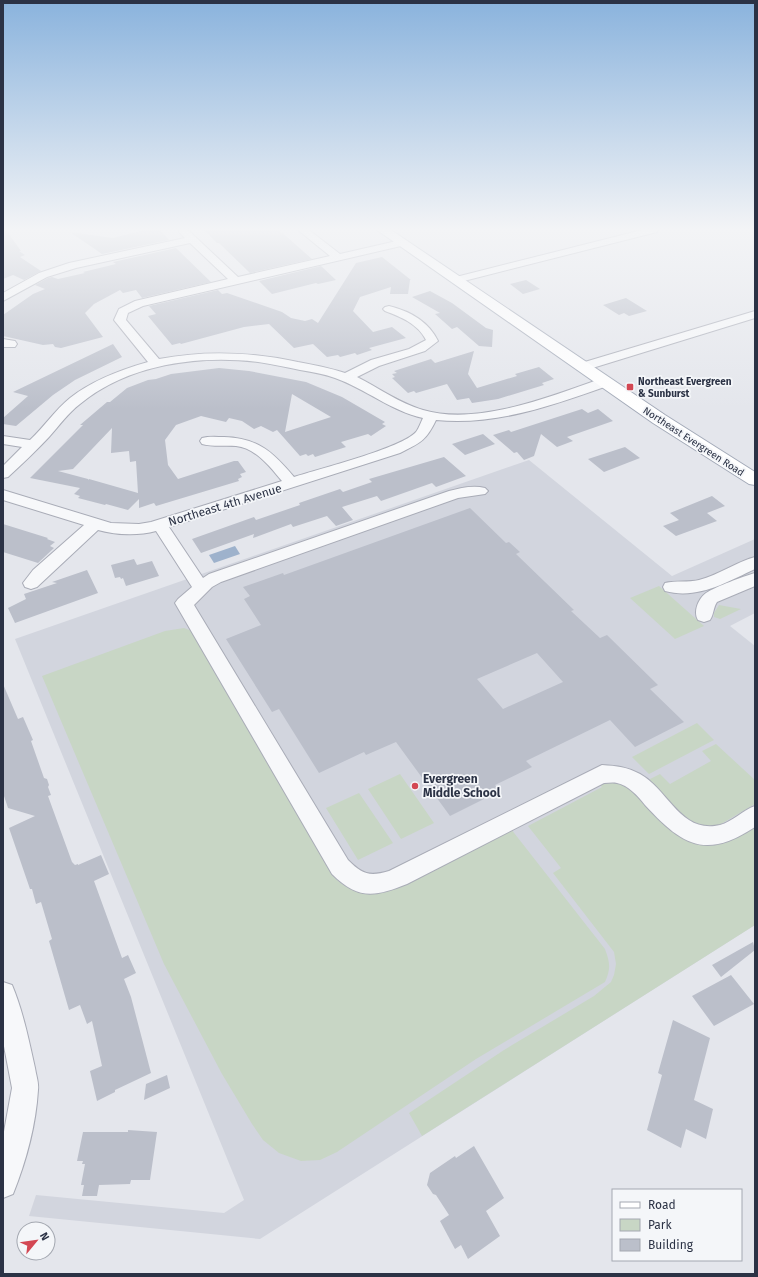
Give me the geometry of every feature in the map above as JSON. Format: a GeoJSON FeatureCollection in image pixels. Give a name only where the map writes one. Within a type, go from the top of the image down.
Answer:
{"type":"FeatureCollection","features":[{"type":"Feature","properties":{"kind":"main road","name":"Northeast Evergreen Road"},"geometry":{"type":"LineString","coordinates":[[470,290],[659,419],[755,480]]}},
{"type":"Feature","properties":{"kind":"street"},"geometry":{"type":"LineString","coordinates":[[3,298],[16,290]]}},
{"type":"Feature","properties":{"kind":"street"},"geometry":{"type":"LineString","coordinates":[[156,364],[120,320],[123,311],[139,303],[195,290]]}},
{"type":"Feature","properties":{"kind":"street"},"geometry":{"type":"LineString","coordinates":[[348,377],[392,357],[428,346],[432,340],[429,333],[407,315],[390,309]]}},
{"type":"Feature","properties":{"kind":"street"},"geometry":{"type":"LineString","coordinates":[[582,366],[755,314]]}},
{"type":"Feature","properties":{"kind":"street"},"geometry":{"type":"LineString","coordinates":[[3,474],[75,402],[98,386],[122,374],[156,364],[194,357],[246,351],[283,362],[331,372],[348,377],[398,406],[431,416],[465,418],[493,416],[519,411],[605,382]]}},
{"type":"Feature","properties":{"kind":"street","name":"Northeast 4th Avenue"},"geometry":{"type":"LineString","coordinates":[[3,495],[110,528],[124,529],[160,525],[395,450],[412,442],[422,434],[431,416]]}},
{"type":"Feature","properties":{"kind":"street"},"geometry":{"type":"LineString","coordinates":[[3,440],[33,445]]}},
{"type":"Feature","properties":{"kind":"street"},"geometry":{"type":"LineString","coordinates":[[208,440],[240,442],[254,447],[271,460],[292,484]]}},
{"type":"Feature","properties":{"kind":"street"},"geometry":{"type":"LineString","coordinates":[[480,491],[461,492],[215,578],[206,583],[193,598],[184,603],[340,867],[348,876],[358,882],[370,885],[382,884],[399,877],[607,772],[629,777],[643,788],[672,820],[687,831],[696,834],[712,836],[719,835],[755,816]]}},
{"type":"Feature","properties":{"kind":"street"},"geometry":{"type":"LineString","coordinates":[[31,584],[39,574],[95,524]]}},
{"type":"Feature","properties":{"kind":"street"},"geometry":{"type":"LineString","coordinates":[[160,525],[201,588]]}},
{"type":"Feature","properties":{"kind":"street"},"geometry":{"type":"LineString","coordinates":[[671,587],[685,590],[696,588],[755,562]]}},
{"type":"Feature","properties":{"kind":"street"},"geometry":{"type":"LineString","coordinates":[[704,616],[705,606],[711,598],[755,579]]}},
{"type":"Feature","properties":{"kind":"street"},"geometry":{"type":"LineString","coordinates":[[3,994],[18,1048],[24,1088],[18,1133],[3,1184]]}},
{"type":"Feature","properties":{"kind":"shaded area","name":"Evergreen Middle School"},"geometry":{"type":"Polygon","coordinates":[[[529,460],[672,576],[755,539],[755,613],[730,626],[755,646],[755,925],[260,1239],[29,1216],[36,1195],[224,1213],[244,1200],[15,639],[529,460]]]}},
{"type":"Feature","properties":{"kind":"green space"},"geometry":{"type":"Polygon","coordinates":[[[659,586],[704,626],[675,639],[630,598],[659,586]]]}},
{"type":"Feature","properties":{"kind":"green space"},"geometry":{"type":"Polygon","coordinates":[[[719,605],[741,609],[720,619],[714,617],[714,613],[719,605]]]}},
{"type":"Feature","properties":{"kind":"green space"},"geometry":{"type":"Polygon","coordinates":[[[184,628],[192,631],[335,878],[347,887],[360,892],[374,894],[389,891],[511,829],[605,949],[609,966],[605,982],[476,1059],[337,1152],[320,1160],[301,1161],[279,1153],[263,1140],[222,1074],[164,964],[42,676],[165,631],[184,628]]]}},
{"type":"Feature","properties":{"kind":"green space"},"geometry":{"type":"Polygon","coordinates":[[[697,723],[714,740],[649,774],[632,757],[697,723]]]}},
{"type":"Feature","properties":{"kind":"green space"},"geometry":{"type":"Polygon","coordinates":[[[716,744],[755,780],[755,804],[716,827],[710,828],[691,825],[646,781],[660,774],[670,784],[711,761],[702,751],[716,744]]]}},
{"type":"Feature","properties":{"kind":"green space"},"geometry":{"type":"Polygon","coordinates":[[[400,774],[434,823],[401,839],[368,789],[400,774]]]}},
{"type":"Feature","properties":{"kind":"green space"},"geometry":{"type":"Polygon","coordinates":[[[611,780],[628,785],[688,840],[698,843],[715,844],[738,836],[755,826],[755,925],[422,1136],[409,1113],[504,1050],[594,996],[611,982],[616,964],[614,952],[553,873],[561,868],[528,826],[602,787],[599,784],[611,780]]]}},
{"type":"Feature","properties":{"kind":"green space"},"geometry":{"type":"Polygon","coordinates":[[[359,793],[393,843],[358,860],[326,808],[359,793]]]}},
{"type":"Feature","properties":{"kind":"water"},"geometry":{"type":"Polygon","coordinates":[[[235,546],[240,554],[214,563],[209,555],[235,546]]]}},
{"type":"Feature","properties":{"kind":"building"},"geometry":{"type":"Polygon","coordinates":[[[44,290],[178,290],[142,298],[136,290],[123,293],[120,290],[94,304],[85,313],[103,337],[61,348],[55,347],[53,344],[43,345],[3,336],[3,315],[33,294],[44,290]]]}},
{"type":"Feature","properties":{"kind":"building"},"geometry":{"type":"Polygon","coordinates":[[[218,290],[222,294],[227,293],[282,312],[291,318],[305,321],[312,319],[318,323],[339,290],[383,290],[360,297],[353,311],[373,332],[392,327],[406,338],[369,348],[372,350],[357,355],[355,353],[340,357],[338,355],[327,357],[313,344],[294,348],[269,324],[244,327],[181,344],[172,345],[148,316],[156,314],[149,306],[218,290]]]}},
{"type":"Feature","properties":{"kind":"building"},"geometry":{"type":"Polygon","coordinates":[[[268,290],[290,290],[272,294],[268,290]]]}},
{"type":"Feature","properties":{"kind":"building"},"geometry":{"type":"Polygon","coordinates":[[[391,290],[409,290],[408,294],[390,294],[391,290]]]}},
{"type":"Feature","properties":{"kind":"building"},"geometry":{"type":"Polygon","coordinates":[[[517,290],[538,290],[523,294],[517,290]]]}},
{"type":"Feature","properties":{"kind":"building"},"geometry":{"type":"Polygon","coordinates":[[[430,291],[452,303],[486,328],[493,330],[492,347],[479,346],[457,327],[452,329],[435,314],[440,313],[412,297],[430,291]]]}},
{"type":"Feature","properties":{"kind":"building"},"geometry":{"type":"Polygon","coordinates":[[[626,298],[647,311],[629,316],[624,313],[619,315],[603,305],[626,298]]]}},
{"type":"Feature","properties":{"kind":"building"},"geometry":{"type":"Polygon","coordinates":[[[113,344],[122,357],[75,380],[53,395],[16,426],[3,424],[3,418],[28,396],[13,392],[113,344]]]}},
{"type":"Feature","properties":{"kind":"building"},"geometry":{"type":"Polygon","coordinates":[[[474,351],[468,374],[477,388],[517,376],[515,374],[539,367],[554,379],[542,383],[544,385],[498,399],[472,403],[469,398],[457,400],[447,384],[416,393],[414,391],[408,393],[392,378],[395,377],[392,374],[397,373],[394,371],[431,359],[435,363],[474,351]]]}},
{"type":"Feature","properties":{"kind":"building"},"geometry":{"type":"Polygon","coordinates":[[[219,368],[249,371],[306,382],[342,397],[385,422],[382,424],[386,426],[371,436],[368,434],[341,442],[346,447],[315,457],[313,454],[308,456],[306,454],[300,456],[277,430],[273,432],[261,426],[254,429],[242,421],[229,418],[226,422],[201,416],[176,425],[165,440],[168,465],[178,479],[234,461],[238,461],[246,472],[240,474],[242,477],[238,479],[239,481],[156,506],[154,503],[139,508],[139,499],[128,510],[105,505],[78,498],[80,496],[74,494],[80,488],[30,478],[83,425],[80,425],[107,402],[110,402],[127,388],[148,380],[171,374],[219,368]],[[292,394],[285,432],[331,417],[292,394]],[[112,428],[73,469],[58,471],[138,493],[136,461],[130,462],[129,451],[111,453],[112,428]]]}},
{"type":"Feature","properties":{"kind":"building"},"geometry":{"type":"Polygon","coordinates":[[[582,409],[588,413],[598,409],[613,421],[567,437],[573,441],[557,447],[541,434],[534,456],[524,460],[517,452],[514,453],[493,435],[509,430],[511,432],[582,409]]]}},
{"type":"Feature","properties":{"kind":"building"},"geometry":{"type":"Polygon","coordinates":[[[483,434],[495,444],[465,455],[452,444],[483,434]]]}},
{"type":"Feature","properties":{"kind":"building"},"geometry":{"type":"Polygon","coordinates":[[[625,447],[640,458],[604,472],[588,459],[625,447]]]}},
{"type":"Feature","properties":{"kind":"building"},"geometry":{"type":"Polygon","coordinates":[[[444,457],[466,476],[436,487],[432,483],[381,501],[377,496],[342,507],[353,520],[336,526],[327,516],[293,527],[291,524],[253,538],[254,534],[201,553],[192,539],[254,517],[256,520],[340,489],[343,492],[372,482],[369,479],[444,457]]]}},
{"type":"Feature","properties":{"kind":"building"},"geometry":{"type":"Polygon","coordinates":[[[712,496],[725,506],[707,513],[717,521],[676,536],[663,526],[679,520],[670,513],[712,496]]]}},
{"type":"Feature","properties":{"kind":"building"},"geometry":{"type":"Polygon","coordinates":[[[470,508],[506,543],[509,542],[520,552],[516,554],[574,610],[571,611],[600,638],[607,635],[658,685],[650,689],[684,722],[635,747],[610,720],[526,761],[532,767],[495,785],[500,791],[450,816],[396,742],[366,755],[364,752],[319,773],[279,709],[272,712],[226,639],[261,625],[244,599],[250,596],[243,587],[283,573],[284,575],[470,508]],[[537,653],[477,679],[503,709],[563,682],[537,653]]]}},
{"type":"Feature","properties":{"kind":"building"},"geometry":{"type":"Polygon","coordinates":[[[3,524],[48,538],[47,539],[55,542],[50,546],[54,548],[38,563],[3,552],[3,524]]]}},
{"type":"Feature","properties":{"kind":"building"},"geometry":{"type":"Polygon","coordinates":[[[134,559],[137,565],[152,561],[159,576],[126,586],[123,578],[115,578],[111,565],[134,559]]]}},
{"type":"Feature","properties":{"kind":"building"},"geometry":{"type":"Polygon","coordinates":[[[87,570],[98,593],[15,623],[8,608],[26,599],[24,594],[57,583],[52,582],[87,570]]]}},
{"type":"Feature","properties":{"kind":"building"},"geometry":{"type":"Polygon","coordinates":[[[3,684],[18,719],[23,717],[33,740],[31,741],[44,778],[47,779],[49,785],[48,787],[51,795],[48,796],[72,862],[75,865],[78,865],[101,855],[109,874],[94,881],[122,958],[128,955],[136,973],[124,979],[131,997],[151,1073],[115,1090],[115,1092],[97,1101],[90,1071],[102,1066],[92,1021],[87,1024],[80,1005],[69,1010],[49,941],[52,939],[41,902],[36,904],[32,889],[30,889],[9,828],[35,816],[8,808],[3,793],[3,684]]]}},
{"type":"Feature","properties":{"kind":"building"},"geometry":{"type":"Polygon","coordinates":[[[753,942],[755,950],[721,977],[712,965],[753,942]]]}},
{"type":"Feature","properties":{"kind":"building"},"geometry":{"type":"Polygon","coordinates":[[[731,975],[754,1004],[714,1026],[692,996],[731,975]]]}},
{"type":"Feature","properties":{"kind":"building"},"geometry":{"type":"Polygon","coordinates":[[[673,1020],[710,1038],[694,1100],[713,1109],[706,1139],[686,1129],[681,1148],[647,1130],[662,1075],[658,1073],[673,1020]]]}},
{"type":"Feature","properties":{"kind":"building"},"geometry":{"type":"Polygon","coordinates":[[[167,1075],[170,1088],[144,1100],[146,1084],[167,1075]]]}},
{"type":"Feature","properties":{"kind":"building"},"geometry":{"type":"Polygon","coordinates":[[[128,1130],[157,1132],[150,1180],[131,1180],[130,1184],[99,1185],[97,1196],[82,1196],[84,1185],[81,1185],[85,1164],[82,1164],[83,1161],[77,1161],[83,1132],[128,1132],[128,1130]]]}},
{"type":"Feature","properties":{"kind":"building"},"geometry":{"type":"Polygon","coordinates":[[[474,1146],[504,1198],[486,1211],[500,1236],[468,1259],[461,1245],[455,1249],[440,1221],[449,1215],[436,1195],[433,1194],[427,1185],[430,1173],[455,1156],[456,1158],[474,1146]]]}},
{"type":"Feature","properties":{"kind":"place","name":"Northeast Evergreen & Sunburst"},"geometry":{"type":"Point","coordinates":[630,387]}},
{"type":"Feature","properties":{"kind":"place","name":"Evergreen Middle School"},"geometry":{"type":"Point","coordinates":[415,786]}}]}
